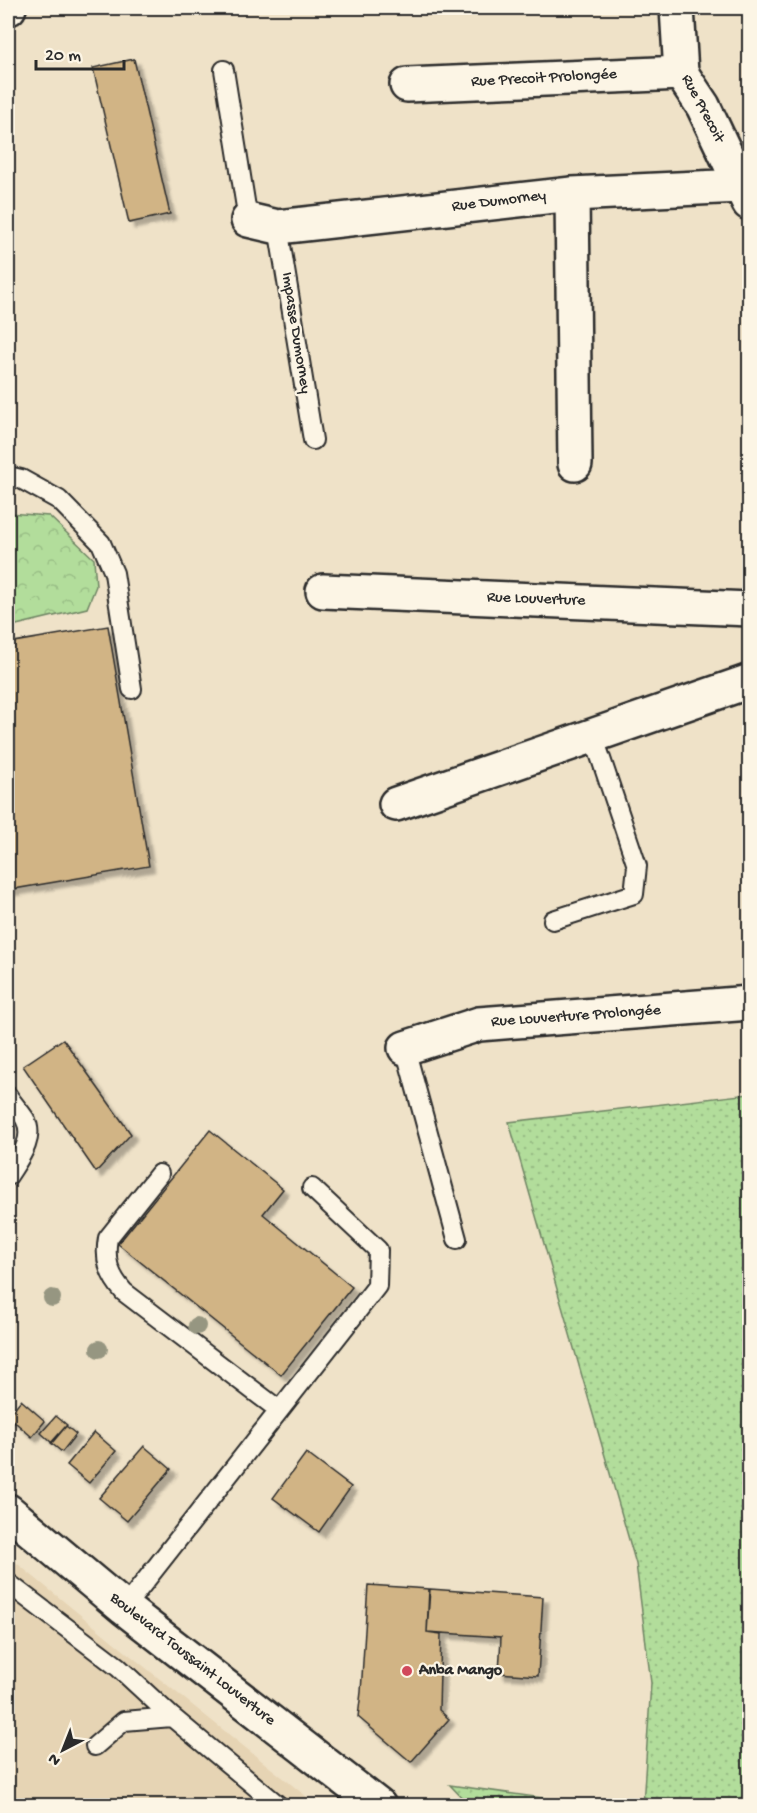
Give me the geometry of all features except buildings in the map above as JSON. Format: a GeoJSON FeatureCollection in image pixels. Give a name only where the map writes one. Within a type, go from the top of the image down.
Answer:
{"type":"FeatureCollection","features":[{"type":"Feature","properties":{"kind":"street","name":"Rue Precoit"},"geometry":{"type":"LineString","coordinates":[[677,8],[681,73],[703,106],[746,191]]}},
{"type":"Feature","properties":{"kind":"street","name":"Rue Precoit Prolongée"},"geometry":{"type":"LineString","coordinates":[[407,85],[681,73]]}},
{"type":"Feature","properties":{"kind":"street","name":"Rue Dumorney"},"geometry":{"type":"LineString","coordinates":[[263,224],[572,194],[746,191]]}},
{"type":"Feature","properties":{"kind":"street"},"geometry":{"type":"LineString","coordinates":[[572,194],[575,464]]}},
{"type":"Feature","properties":{"kind":"street","name":"Rue Louverture"},"geometry":{"type":"LineString","coordinates":[[323,591],[750,609]]}},
{"type":"Feature","properties":{"kind":"street"},"geometry":{"type":"LineString","coordinates":[[396,804],[750,681]]}},
{"type":"Feature","properties":{"kind":"street","name":"Rue Louverture Prolongée"},"geometry":{"type":"LineString","coordinates":[[405,1048],[479,1024],[750,1003]]}},
{"type":"Feature","properties":{"kind":"street","name":"Boulevard Toussaint Louverture"},"geometry":{"type":"LineString","coordinates":[[8,1511],[124,1608],[379,1806]]}},
{"type":"Feature","properties":{"kind":"lane","name":"Impasse Dumorney"},"geometry":{"type":"LineString","coordinates":[[224,70],[263,224],[313,440]]}},
{"type":"Feature","properties":{"kind":"lane"},"geometry":{"type":"LineString","coordinates":[[8,476],[21,479],[59,500],[101,543],[114,573],[132,689]]}},
{"type":"Feature","properties":{"kind":"lane"},"geometry":{"type":"LineString","coordinates":[[553,920],[634,894],[637,866],[593,735]]}},
{"type":"Feature","properties":{"kind":"lane"},"geometry":{"type":"LineString","coordinates":[[405,1048],[457,1239]]}},
{"type":"Feature","properties":{"kind":"lane"},"geometry":{"type":"LineString","coordinates":[[8,1096],[26,1121],[29,1134],[24,1151],[8,1176]]}},
{"type":"Feature","properties":{"kind":"lane"},"geometry":{"type":"LineString","coordinates":[[159,1174],[108,1238],[107,1265],[113,1280],[124,1292],[279,1410]]}},
{"type":"Feature","properties":{"kind":"lane"},"geometry":{"type":"LineString","coordinates":[[124,1608],[376,1286],[378,1250],[312,1188]]}},
{"type":"Feature","properties":{"kind":"lane"},"geometry":{"type":"LineString","coordinates":[[8,1583],[118,1667],[172,1717],[279,1806]]}},
{"type":"Feature","properties":{"kind":"lane"},"geometry":{"type":"LineString","coordinates":[[95,1746],[124,1721],[172,1717]]}},
{"type":"Feature","properties":{"kind":"shaded area"},"geometry":{"type":"Polygon","coordinates":[[[8,1556],[121,1648],[317,1805],[8,1805],[8,1556]]]}},
{"type":"Feature","properties":{"kind":"green space"},"geometry":{"type":"Polygon","coordinates":[[[8,513],[49,516],[94,559],[96,586],[87,608],[8,627],[8,513]]]}},
{"type":"Feature","properties":{"kind":"green space"},"geometry":{"type":"Polygon","coordinates":[[[749,1094],[749,1805],[643,1805],[651,1683],[636,1564],[509,1122],[749,1094]]]}},
{"type":"Feature","properties":{"kind":"green space"},"geometry":{"type":"Polygon","coordinates":[[[450,1785],[593,1805],[469,1805],[450,1785]]]}},
{"type":"Feature","properties":{"kind":"place","name":"Anba Mango"},"geometry":{"type":"Point","coordinates":[407,1671]}}]}
